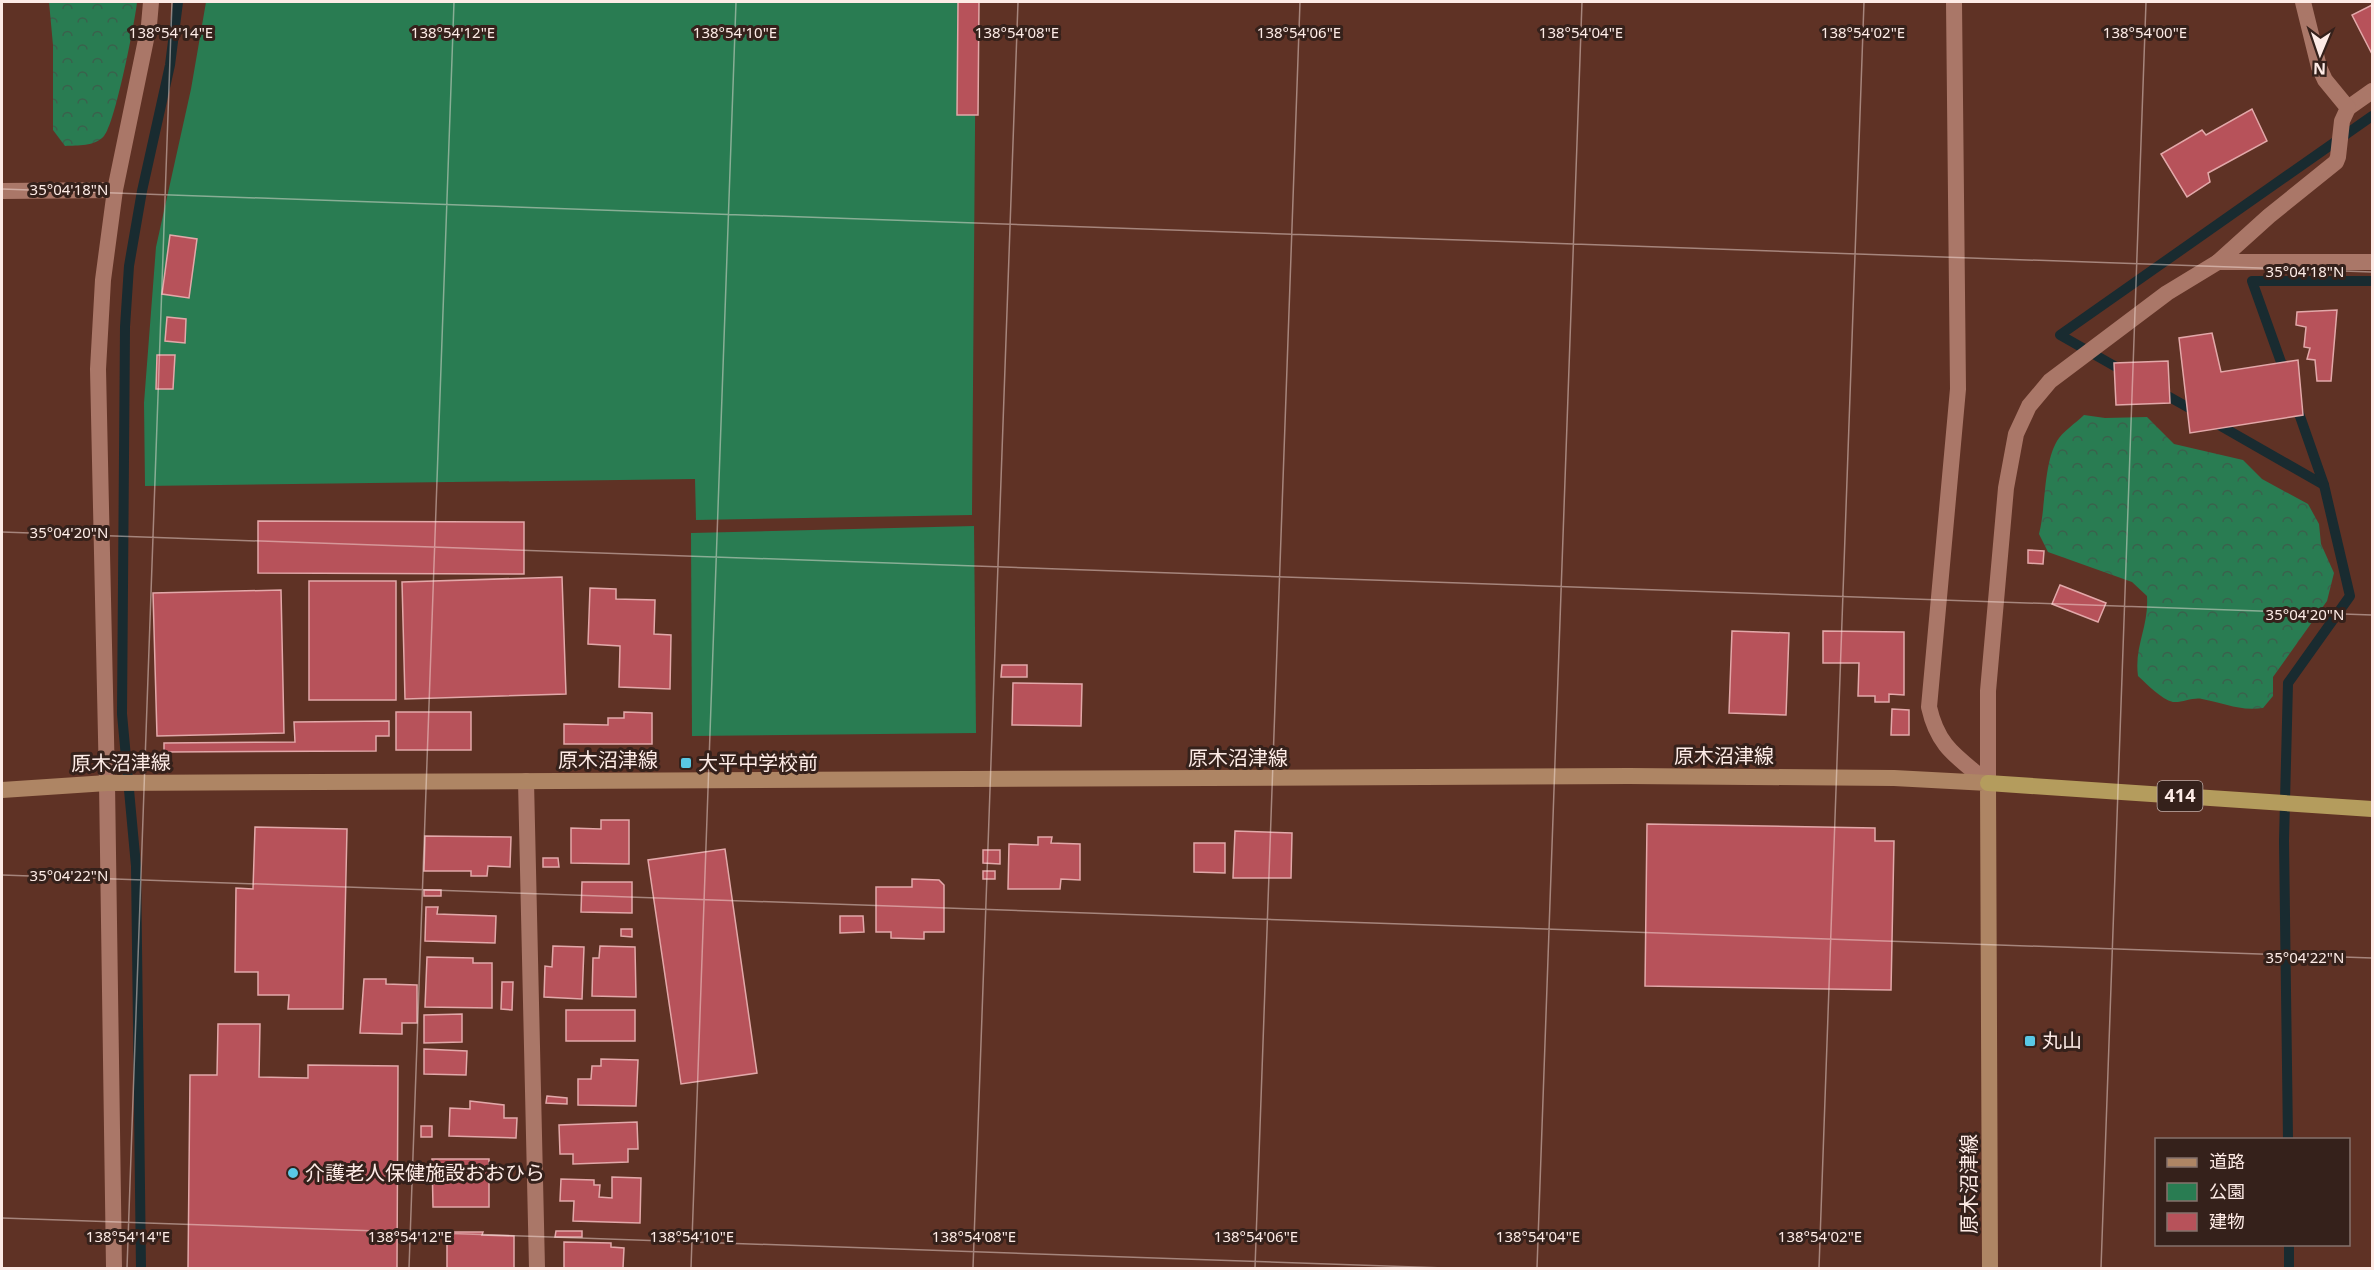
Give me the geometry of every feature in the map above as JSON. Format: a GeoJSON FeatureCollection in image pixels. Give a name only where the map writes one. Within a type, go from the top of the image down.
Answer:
{"type":"FeatureCollection","features":[{"type":"Feature","properties":{"kind":"highway","name":"414"},"geometry":{"type":"LineString","coordinates":[[1989,783],[2373,809]]}},
{"type":"Feature","properties":{"kind":"main road","name":"原木沼津線"},"geometry":{"type":"LineString","coordinates":[[2,790],[107,783],[1641,777],[1894,778],[1989,783],[1990,1269]]}},
{"type":"Feature","properties":{"kind":"street"},"geometry":{"type":"LineString","coordinates":[[114,1269],[98,369],[103,280],[115,190],[149,25],[151,2]]}},
{"type":"Feature","properties":{"kind":"street"},"geometry":{"type":"LineString","coordinates":[[1954,2],[1958,389],[1929,707],[1934,729],[1943,744],[1989,783]]}},
{"type":"Feature","properties":{"kind":"street"},"geometry":{"type":"LineString","coordinates":[[1989,783],[1988,692],[2006,488],[2016,434],[2029,406],[2050,381],[2167,293],[2218,262],[2269,216],[2336,162],[2344,115],[2319,67],[2303,2]]}},
{"type":"Feature","properties":{"kind":"street"},"geometry":{"type":"LineString","coordinates":[[2344,115],[2373,91]]}},
{"type":"Feature","properties":{"kind":"street"},"geometry":{"type":"LineString","coordinates":[[2,191],[115,190]]}},
{"type":"Feature","properties":{"kind":"street"},"geometry":{"type":"LineString","coordinates":[[2218,262],[2373,262]]}},
{"type":"Feature","properties":{"kind":"street"},"geometry":{"type":"LineString","coordinates":[[526,781],[537,1269]]}},
{"type":"Feature","properties":{"kind":"green space"},"geometry":{"type":"Polygon","coordinates":[[[49,2],[137,2],[129,50],[114,113],[104,136],[91,144],[65,146],[53,130],[53,45],[49,2]]]}},
{"type":"Feature","properties":{"kind":"green space"},"geometry":{"type":"Polygon","coordinates":[[[206,2],[976,2],[972,515],[696,520],[695,479],[145,486],[144,403],[156,247],[191,89],[206,2]]]}},
{"type":"Feature","properties":{"kind":"green space"},"geometry":{"type":"Polygon","coordinates":[[[2084,415],[2105,418],[2147,417],[2174,444],[2243,460],[2262,479],[2308,504],[2319,524],[2321,544],[2334,573],[2327,601],[2273,677],[2273,696],[2263,708],[2238,708],[2199,699],[2173,702],[2159,695],[2138,676],[2138,655],[2146,617],[2147,596],[2132,582],[2048,552],[2039,534],[2049,462],[2059,438],[2084,415]]]}},
{"type":"Feature","properties":{"kind":"green space"},"geometry":{"type":"Polygon","coordinates":[[[974,526],[976,733],[692,736],[691,533],[974,526]]]}},
{"type":"Feature","properties":{"kind":"building"},"geometry":{"type":"Polygon","coordinates":[[[958,2],[979,2],[978,115],[957,115],[958,2]]]}},
{"type":"Feature","properties":{"kind":"building"},"geometry":{"type":"Polygon","coordinates":[[[2372,5],[2372,54],[2352,15],[2372,5]]]}},
{"type":"Feature","properties":{"kind":"building"},"geometry":{"type":"Polygon","coordinates":[[[2252,109],[2267,141],[2208,173],[2210,182],[2187,197],[2161,154],[2202,130],[2206,135],[2252,109]]]}},
{"type":"Feature","properties":{"kind":"building"},"geometry":{"type":"Polygon","coordinates":[[[170,235],[197,239],[189,298],[162,294],[170,235]]]}},
{"type":"Feature","properties":{"kind":"building"},"geometry":{"type":"Polygon","coordinates":[[[2337,310],[2331,381],[2317,381],[2315,360],[2307,359],[2310,348],[2304,347],[2306,327],[2296,325],[2297,312],[2337,310]]]}},
{"type":"Feature","properties":{"kind":"building"},"geometry":{"type":"Polygon","coordinates":[[[167,317],[186,319],[185,343],[165,341],[167,317]]]}},
{"type":"Feature","properties":{"kind":"building"},"geometry":{"type":"Polygon","coordinates":[[[2212,333],[2221,372],[2298,360],[2303,415],[2190,433],[2179,338],[2212,333]]]}},
{"type":"Feature","properties":{"kind":"building"},"geometry":{"type":"Polygon","coordinates":[[[157,355],[175,355],[173,389],[156,389],[157,355]]]}},
{"type":"Feature","properties":{"kind":"building"},"geometry":{"type":"Polygon","coordinates":[[[2168,361],[2170,403],[2116,405],[2114,363],[2168,361]]]}},
{"type":"Feature","properties":{"kind":"building"},"geometry":{"type":"Polygon","coordinates":[[[258,521],[524,522],[524,574],[258,573],[258,521]]]}},
{"type":"Feature","properties":{"kind":"building"},"geometry":{"type":"Polygon","coordinates":[[[2028,550],[2044,551],[2043,564],[2028,563],[2028,550]]]}},
{"type":"Feature","properties":{"kind":"building"},"geometry":{"type":"Polygon","coordinates":[[[562,577],[566,694],[405,699],[402,582],[562,577]]]}},
{"type":"Feature","properties":{"kind":"building"},"geometry":{"type":"Polygon","coordinates":[[[309,581],[396,581],[396,700],[309,700],[309,581]]]}},
{"type":"Feature","properties":{"kind":"building"},"geometry":{"type":"Polygon","coordinates":[[[2060,585],[2106,603],[2098,622],[2052,604],[2060,585]]]}},
{"type":"Feature","properties":{"kind":"building"},"geometry":{"type":"Polygon","coordinates":[[[590,588],[616,589],[616,599],[655,600],[654,634],[671,635],[670,689],[619,687],[620,646],[588,644],[590,588]]]}},
{"type":"Feature","properties":{"kind":"building"},"geometry":{"type":"Polygon","coordinates":[[[281,590],[284,733],[157,736],[153,593],[281,590]]]}},
{"type":"Feature","properties":{"kind":"building"},"geometry":{"type":"Polygon","coordinates":[[[1732,631],[1789,633],[1786,715],[1729,713],[1732,631]]]}},
{"type":"Feature","properties":{"kind":"building"},"geometry":{"type":"Polygon","coordinates":[[[1823,631],[1904,632],[1904,695],[1889,694],[1889,702],[1875,702],[1875,696],[1858,696],[1859,663],[1823,663],[1823,631]]]}},
{"type":"Feature","properties":{"kind":"building"},"geometry":{"type":"Polygon","coordinates":[[[1002,665],[1027,665],[1027,677],[1001,677],[1002,665]]]}},
{"type":"Feature","properties":{"kind":"building"},"geometry":{"type":"Polygon","coordinates":[[[1013,683],[1082,684],[1081,726],[1012,725],[1013,683]]]}},
{"type":"Feature","properties":{"kind":"building"},"geometry":{"type":"Polygon","coordinates":[[[1892,709],[1909,710],[1909,735],[1891,735],[1892,709]]]}},
{"type":"Feature","properties":{"kind":"building"},"geometry":{"type":"Polygon","coordinates":[[[396,712],[471,712],[471,750],[396,750],[396,712]]]}},
{"type":"Feature","properties":{"kind":"building"},"geometry":{"type":"Polygon","coordinates":[[[624,712],[652,713],[652,744],[564,744],[564,724],[608,725],[608,718],[624,718],[624,712]]]}},
{"type":"Feature","properties":{"kind":"building"},"geometry":{"type":"Polygon","coordinates":[[[389,721],[389,736],[376,736],[376,751],[164,752],[164,743],[295,742],[294,722],[389,721]]]}},
{"type":"Feature","properties":{"kind":"building"},"geometry":{"type":"Polygon","coordinates":[[[601,820],[629,820],[629,864],[571,863],[571,828],[601,829],[601,820]]]}},
{"type":"Feature","properties":{"kind":"building"},"geometry":{"type":"Polygon","coordinates":[[[1647,824],[1875,828],[1875,841],[1894,841],[1891,990],[1645,986],[1647,824]]]}},
{"type":"Feature","properties":{"kind":"building"},"geometry":{"type":"Polygon","coordinates":[[[255,827],[347,829],[343,1009],[288,1009],[289,995],[258,995],[258,972],[235,972],[236,888],[253,889],[255,827]]]}},
{"type":"Feature","properties":{"kind":"building"},"geometry":{"type":"Polygon","coordinates":[[[1235,831],[1292,833],[1291,878],[1233,878],[1235,831]]]}},
{"type":"Feature","properties":{"kind":"building"},"geometry":{"type":"Polygon","coordinates":[[[425,836],[511,837],[510,867],[488,866],[487,876],[471,876],[471,871],[424,871],[425,836]]]}},
{"type":"Feature","properties":{"kind":"building"},"geometry":{"type":"Polygon","coordinates":[[[1038,837],[1052,837],[1051,843],[1080,844],[1080,880],[1061,879],[1060,889],[1008,889],[1009,844],[1038,845],[1038,837]]]}},
{"type":"Feature","properties":{"kind":"building"},"geometry":{"type":"Polygon","coordinates":[[[1194,843],[1225,843],[1225,873],[1194,872],[1194,843]]]}},
{"type":"Feature","properties":{"kind":"building"},"geometry":{"type":"Polygon","coordinates":[[[725,849],[757,1073],[681,1084],[648,860],[725,849]]]}},
{"type":"Feature","properties":{"kind":"building"},"geometry":{"type":"Polygon","coordinates":[[[983,850],[1000,850],[1000,864],[983,863],[983,850]]]}},
{"type":"Feature","properties":{"kind":"building"},"geometry":{"type":"Polygon","coordinates":[[[543,858],[558,858],[559,867],[543,867],[543,858]]]}},
{"type":"Feature","properties":{"kind":"building"},"geometry":{"type":"Polygon","coordinates":[[[983,871],[995,871],[995,879],[983,879],[983,871]]]}},
{"type":"Feature","properties":{"kind":"building"},"geometry":{"type":"Polygon","coordinates":[[[912,879],[939,880],[944,885],[944,932],[924,932],[924,939],[891,938],[891,932],[876,932],[876,887],[912,887],[912,879]]]}},
{"type":"Feature","properties":{"kind":"building"},"geometry":{"type":"Polygon","coordinates":[[[582,882],[632,882],[632,913],[581,912],[582,882]]]}},
{"type":"Feature","properties":{"kind":"building"},"geometry":{"type":"Polygon","coordinates":[[[424,890],[441,890],[441,896],[424,896],[424,890]]]}},
{"type":"Feature","properties":{"kind":"building"},"geometry":{"type":"Polygon","coordinates":[[[426,907],[438,907],[437,914],[496,916],[495,943],[425,941],[426,907]]]}},
{"type":"Feature","properties":{"kind":"building"},"geometry":{"type":"Polygon","coordinates":[[[840,916],[863,916],[864,932],[840,933],[840,916]]]}},
{"type":"Feature","properties":{"kind":"building"},"geometry":{"type":"Polygon","coordinates":[[[621,929],[632,929],[632,937],[621,936],[621,929]]]}},
{"type":"Feature","properties":{"kind":"building"},"geometry":{"type":"Polygon","coordinates":[[[553,946],[584,947],[582,999],[544,997],[545,966],[552,967],[553,946]]]}},
{"type":"Feature","properties":{"kind":"building"},"geometry":{"type":"Polygon","coordinates":[[[600,946],[635,947],[636,997],[592,996],[593,958],[599,958],[600,946]]]}},
{"type":"Feature","properties":{"kind":"building"},"geometry":{"type":"Polygon","coordinates":[[[427,957],[473,958],[473,963],[492,963],[492,1008],[425,1007],[427,957]]]}},
{"type":"Feature","properties":{"kind":"building"},"geometry":{"type":"Polygon","coordinates":[[[364,979],[386,979],[386,984],[417,985],[417,1023],[402,1023],[402,1034],[360,1033],[364,979]]]}},
{"type":"Feature","properties":{"kind":"building"},"geometry":{"type":"Polygon","coordinates":[[[502,982],[513,982],[512,1010],[501,1009],[502,982]]]}},
{"type":"Feature","properties":{"kind":"building"},"geometry":{"type":"Polygon","coordinates":[[[566,1010],[635,1010],[635,1041],[566,1041],[566,1010]]]}},
{"type":"Feature","properties":{"kind":"building"},"geometry":{"type":"Polygon","coordinates":[[[462,1014],[462,1042],[424,1043],[424,1015],[462,1014]]]}},
{"type":"Feature","properties":{"kind":"building","name":"介護老人保健施設おおひら"},"geometry":{"type":"Polygon","coordinates":[[[218,1024],[260,1024],[259,1077],[308,1078],[308,1065],[398,1066],[397,1268],[188,1268],[190,1075],[217,1075],[218,1024]]]}},
{"type":"Feature","properties":{"kind":"building"},"geometry":{"type":"Polygon","coordinates":[[[424,1049],[467,1051],[466,1075],[424,1074],[424,1049]]]}},
{"type":"Feature","properties":{"kind":"building"},"geometry":{"type":"Polygon","coordinates":[[[601,1059],[638,1060],[636,1106],[578,1105],[578,1079],[591,1079],[592,1066],[601,1066],[601,1059]]]}},
{"type":"Feature","properties":{"kind":"building"},"geometry":{"type":"Polygon","coordinates":[[[547,1096],[567,1098],[567,1104],[546,1103],[547,1096]]]}},
{"type":"Feature","properties":{"kind":"building"},"geometry":{"type":"Polygon","coordinates":[[[470,1101],[504,1105],[504,1118],[517,1118],[516,1138],[449,1136],[450,1108],[470,1109],[470,1101]]]}},
{"type":"Feature","properties":{"kind":"building"},"geometry":{"type":"Polygon","coordinates":[[[637,1122],[638,1149],[628,1149],[628,1162],[573,1164],[573,1154],[560,1154],[559,1125],[637,1122]]]}},
{"type":"Feature","properties":{"kind":"building"},"geometry":{"type":"Polygon","coordinates":[[[421,1126],[432,1126],[432,1137],[421,1137],[421,1126]]]}},
{"type":"Feature","properties":{"kind":"building"},"geometry":{"type":"Polygon","coordinates":[[[432,1159],[489,1159],[489,1207],[433,1207],[432,1159]]]}},
{"type":"Feature","properties":{"kind":"building"},"geometry":{"type":"Polygon","coordinates":[[[612,1177],[641,1178],[640,1223],[573,1221],[574,1201],[560,1201],[561,1179],[594,1180],[594,1185],[600,1185],[599,1197],[612,1198],[612,1177]]]}},
{"type":"Feature","properties":{"kind":"building"},"geometry":{"type":"Polygon","coordinates":[[[556,1231],[582,1231],[582,1237],[555,1237],[556,1231]]]}},
{"type":"Feature","properties":{"kind":"building"},"geometry":{"type":"Polygon","coordinates":[[[447,1232],[483,1232],[482,1235],[514,1236],[514,1268],[447,1268],[447,1232]]]}},
{"type":"Feature","properties":{"kind":"building"},"geometry":{"type":"Polygon","coordinates":[[[564,1242],[611,1243],[611,1247],[624,1248],[623,1268],[564,1268],[564,1242]]]}},
{"type":"Feature","properties":{"kind":"waterway"},"geometry":{"type":"LineString","coordinates":[[141,1268],[136,866],[122,714],[125,327],[129,266],[142,191],[170,65],[178,2]]}},
{"type":"Feature","properties":{"kind":"waterway"},"geometry":{"type":"LineString","coordinates":[[2125,372],[2060,335],[2372,116]]}},
{"type":"Feature","properties":{"kind":"waterway"},"geometry":{"type":"LineString","coordinates":[[2286,376],[2252,281],[2372,281]]}},
{"type":"Feature","properties":{"kind":"waterway"},"geometry":{"type":"LineString","coordinates":[[2157,390],[2198,413]]}},
{"type":"Feature","properties":{"kind":"waterway"},"geometry":{"type":"LineString","coordinates":[[2288,1138],[2284,841],[2288,683],[2350,596],[2324,485],[2295,402]]}},
{"type":"Feature","properties":{"kind":"waterway"},"geometry":{"type":"LineString","coordinates":[[2212,421],[2324,485]]}},
{"type":"Feature","properties":{"kind":"waterway"},"geometry":{"type":"LineString","coordinates":[[2289,1246],[2289,1268]]}},
{"type":"Feature","properties":{"kind":"place","name":"大平中学校前"},"geometry":{"type":"Point","coordinates":[686,763]}},
{"type":"Feature","properties":{"kind":"place","name":"丸山"},"geometry":{"type":"Point","coordinates":[2030,1041]}},
{"type":"Feature","properties":{"kind":"place","name":"介護老人保健施設おおひら"},"geometry":{"type":"Point","coordinates":[293,1173]}}]}
